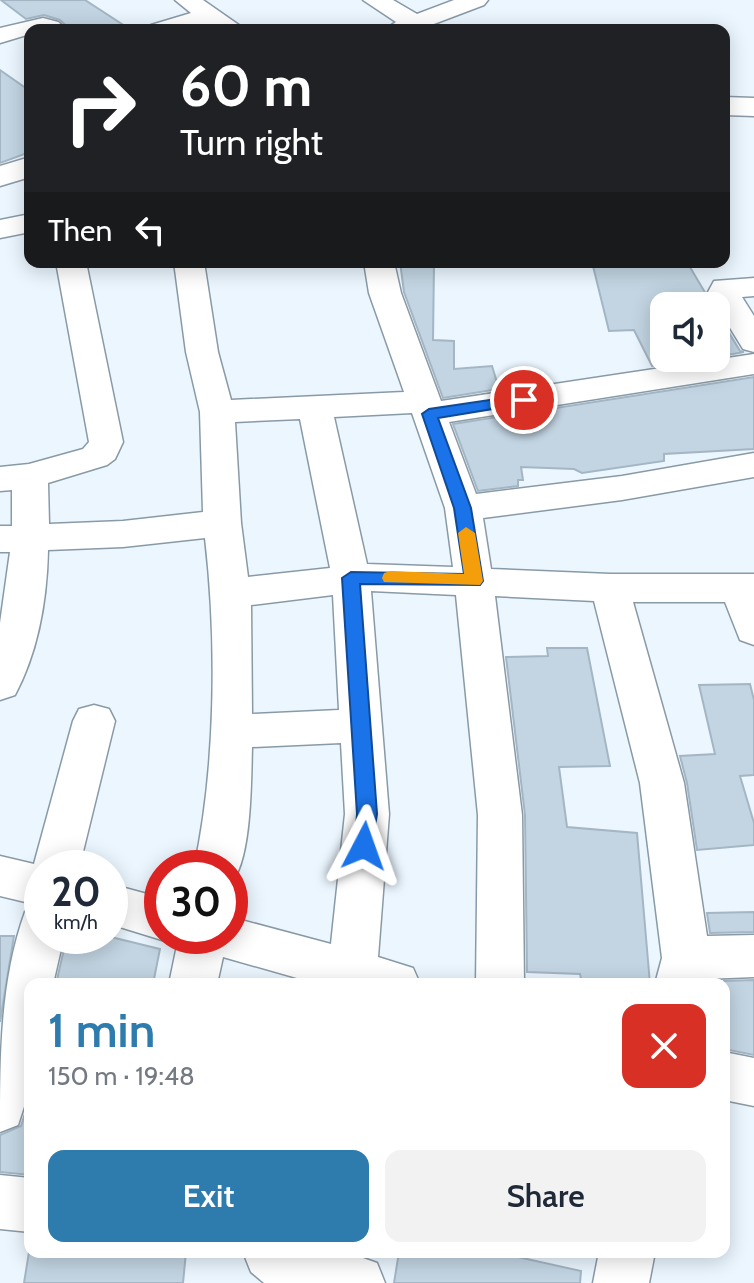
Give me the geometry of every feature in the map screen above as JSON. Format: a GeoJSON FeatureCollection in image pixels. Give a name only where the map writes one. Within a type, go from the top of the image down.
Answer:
{"type":"FeatureCollection","features":[{"type":"Feature","properties":{"kind":"street"},"geometry":{"type":"LineString","coordinates":[[187,0],[225,24]]}},
{"type":"Feature","properties":{"kind":"street"},"geometry":{"type":"LineString","coordinates":[[375,0],[403,24]]}},
{"type":"Feature","properties":{"kind":"street"},"geometry":{"type":"LineString","coordinates":[[414,24],[476,0]]}},
{"type":"Feature","properties":{"kind":"street"},"geometry":{"type":"LineString","coordinates":[[180,24],[211,15]]}},
{"type":"Feature","properties":{"kind":"street"},"geometry":{"type":"LineString","coordinates":[[0,36],[24,28]]}},
{"type":"Feature","properties":{"kind":"street"},"geometry":{"type":"LineString","coordinates":[[730,106],[754,107]]}},
{"type":"Feature","properties":{"kind":"street"},"geometry":{"type":"LineString","coordinates":[[0,177],[24,168]]}},
{"type":"Feature","properties":{"kind":"street"},"geometry":{"type":"LineString","coordinates":[[0,229],[24,224]]}},
{"type":"Feature","properties":{"kind":"street"},"geometry":{"type":"LineString","coordinates":[[0,684],[10,624],[28,592],[15,540],[15,477],[95,457],[103,451],[106,442],[72,268]]}},
{"type":"Feature","properties":{"kind":"street"},"geometry":{"type":"LineString","coordinates":[[190,268],[202,352],[217,412],[222,523],[231,593],[231,731],[227,820],[221,850]]}},
{"type":"Feature","properties":{"kind":"street"},"geometry":{"type":"LineString","coordinates":[[380,268],[385,293],[463,508],[500,815],[500,978]]}},
{"type":"Feature","properties":{"kind":"street"},"geometry":{"type":"LineString","coordinates":[[754,287],[731,286],[724,292],[754,342]]}},
{"type":"Feature","properties":{"kind":"street"},"geometry":{"type":"LineString","coordinates":[[217,412],[427,408],[754,364]]}},
{"type":"Feature","properties":{"kind":"street"},"geometry":{"type":"LineString","coordinates":[[315,408],[351,578],[367,814],[366,978]]}},
{"type":"Feature","properties":{"kind":"street"},"geometry":{"type":"LineString","coordinates":[[463,508],[622,488],[754,465]]}},
{"type":"Feature","properties":{"kind":"street"},"geometry":{"type":"LineString","coordinates":[[15,540],[222,523]]}},
{"type":"Feature","properties":{"kind":"street"},"geometry":{"type":"LineString","coordinates":[[231,593],[351,578],[610,588],[747,588],[754,630]]}},
{"type":"Feature","properties":{"kind":"street"},"geometry":{"type":"LineString","coordinates":[[610,588],[662,783],[682,971],[754,956]]}},
{"type":"Feature","properties":{"kind":"street"},"geometry":{"type":"LineString","coordinates":[[61,850],[94,721]]}},
{"type":"Feature","properties":{"kind":"street"},"geometry":{"type":"LineString","coordinates":[[231,731],[362,726]]}},
{"type":"Feature","properties":{"kind":"street"},"geometry":{"type":"LineString","coordinates":[[0,876],[24,882]]}},
{"type":"Feature","properties":{"kind":"street"},"geometry":{"type":"LineString","coordinates":[[248,944],[360,978]]}},
{"type":"Feature","properties":{"kind":"street"},"geometry":{"type":"LineString","coordinates":[[30,978],[36,954]]}},
{"type":"Feature","properties":{"kind":"street"},"geometry":{"type":"LineString","coordinates":[[194,978],[199,954]]}},
{"type":"Feature","properties":{"kind":"street"},"geometry":{"type":"LineString","coordinates":[[0,1107],[24,1004]]}},
{"type":"Feature","properties":{"kind":"street"},"geometry":{"type":"LineString","coordinates":[[730,1077],[754,1082]]}},
{"type":"Feature","properties":{"kind":"street"},"geometry":{"type":"LineString","coordinates":[[0,1202],[24,1204]]}},
{"type":"Feature","properties":{"kind":"street"},"geometry":{"type":"LineString","coordinates":[[278,1258],[284,1264],[355,1283],[353,1258]]}},
{"type":"Feature","properties":{"kind":"street"},"geometry":{"type":"LineString","coordinates":[[621,1283],[626,1258]]}},
{"type":"Feature","properties":{"kind":"building"},"geometry":{"type":"Polygon","coordinates":[[[1,0],[85,0],[122,24],[64,24],[44,15],[26,19],[1,0]]]}},
{"type":"Feature","properties":{"kind":"building"},"geometry":{"type":"Polygon","coordinates":[[[0,70],[24,87],[24,154],[0,163],[0,70]]]}},
{"type":"Feature","properties":{"kind":"building"},"geometry":{"type":"Polygon","coordinates":[[[401,268],[434,268],[433,340],[454,341],[454,369],[492,366],[499,389],[443,398],[404,292],[401,268]]]}},
{"type":"Feature","properties":{"kind":"building"},"geometry":{"type":"Polygon","coordinates":[[[593,268],[691,268],[705,292],[650,292],[650,362],[634,330],[609,331],[593,268]]]}},
{"type":"Feature","properties":{"kind":"building"},"geometry":{"type":"Polygon","coordinates":[[[730,334],[740,351],[744,352],[730,354],[730,334]]]}},
{"type":"Feature","properties":{"kind":"building"},"geometry":{"type":"Polygon","coordinates":[[[754,377],[754,449],[664,454],[664,461],[582,473],[574,469],[521,467],[523,480],[518,480],[518,486],[478,491],[453,424],[754,377]]]}},
{"type":"Feature","properties":{"kind":"building"},"geometry":{"type":"Polygon","coordinates":[[[547,648],[587,648],[610,766],[559,767],[567,827],[637,833],[649,978],[581,978],[580,974],[527,972],[525,815],[506,657],[548,656],[547,648]]]}},
{"type":"Feature","properties":{"kind":"building"},"geometry":{"type":"Polygon","coordinates":[[[750,684],[754,700],[754,775],[740,776],[754,823],[754,845],[697,850],[680,756],[715,754],[699,685],[750,684]]]}},
{"type":"Feature","properties":{"kind":"building"},"geometry":{"type":"Polygon","coordinates":[[[754,912],[754,932],[710,933],[707,913],[754,912]]]}},
{"type":"Feature","properties":{"kind":"building"},"geometry":{"type":"Polygon","coordinates":[[[0,936],[14,936],[0,1022],[0,936]]]}},
{"type":"Feature","properties":{"kind":"building"},"geometry":{"type":"Polygon","coordinates":[[[128,941],[144,945],[144,954],[159,954],[154,978],[57,978],[63,954],[128,954],[128,941]]]}},
{"type":"Feature","properties":{"kind":"building"},"geometry":{"type":"Polygon","coordinates":[[[754,980],[754,1055],[730,1050],[730,981],[754,980]]]}},
{"type":"Feature","properties":{"kind":"building"},"geometry":{"type":"Polygon","coordinates":[[[24,1117],[24,1174],[0,1172],[0,1135],[21,1126],[24,1117]]]}},
{"type":"Feature","properties":{"kind":"building"},"geometry":{"type":"Polygon","coordinates":[[[28,1258],[185,1258],[183,1283],[24,1283],[28,1258]]]}},
{"type":"Feature","properties":{"kind":"building"},"geometry":{"type":"Polygon","coordinates":[[[398,1258],[523,1258],[581,1271],[580,1283],[394,1283],[398,1258]]]}},
{"type":"Feature","properties":{"kind":"slow traffic"},"geometry":{"type":"LineString","coordinates":[[391,578],[474,581],[466,533]]}},
{"type":"Feature","properties":{"kind":"route"},"geometry":{"type":"LineString","coordinates":[[364,846],[367,814],[351,578],[474,581],[463,508],[429,414],[524,400]]}}]}
